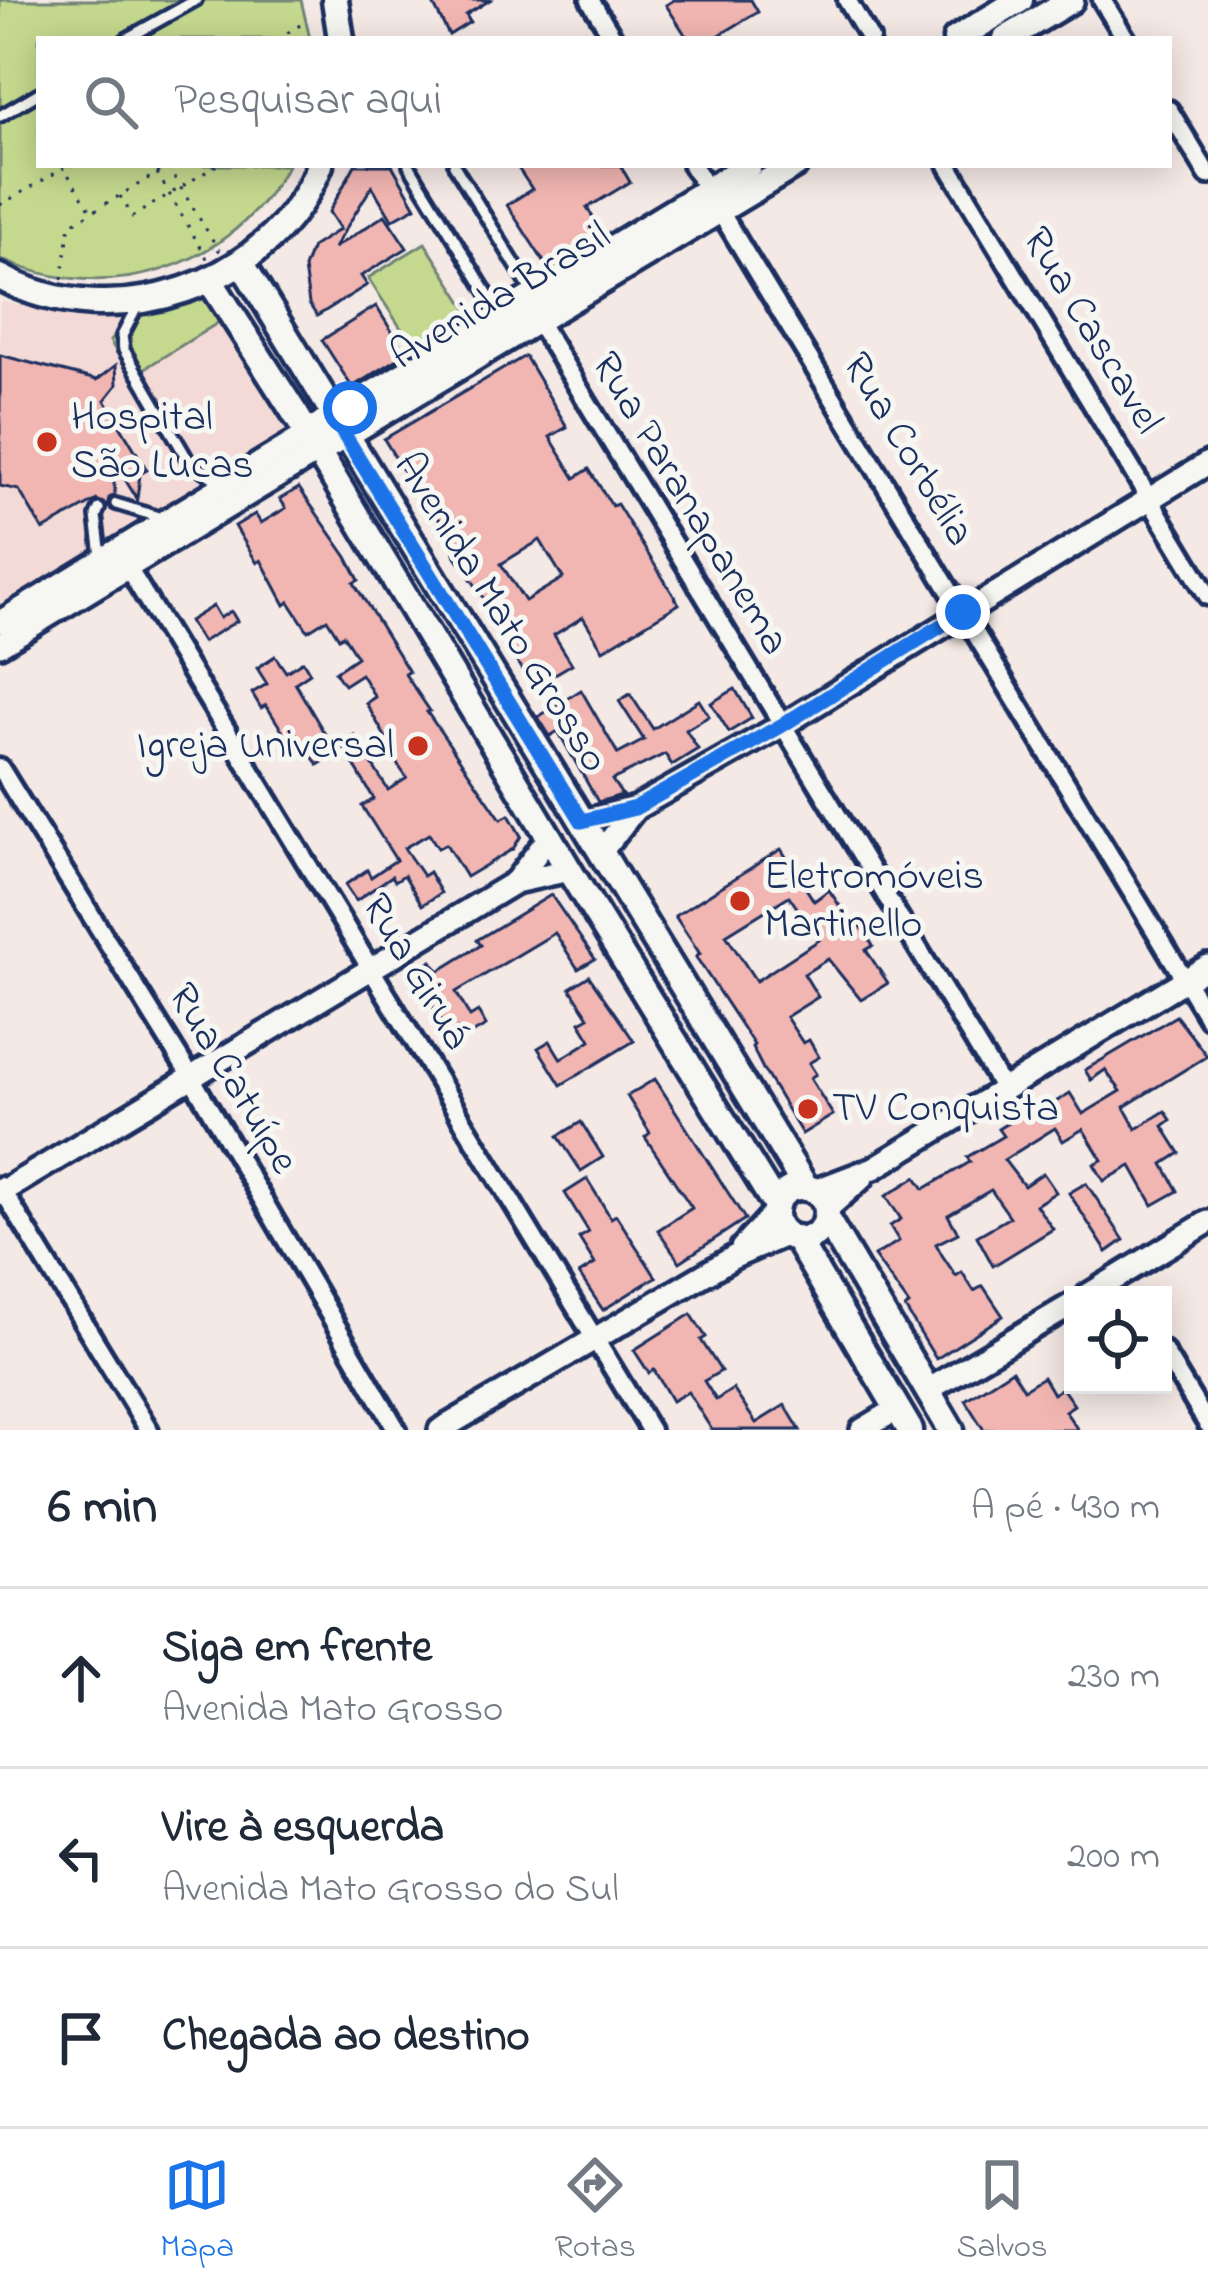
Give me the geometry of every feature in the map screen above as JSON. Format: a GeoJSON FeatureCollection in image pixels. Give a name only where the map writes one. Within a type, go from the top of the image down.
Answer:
{"type":"FeatureCollection","features":[{"type":"Feature","properties":{"kind":"main road"},"geometry":{"type":"LineString","coordinates":[[335,0],[341,36]]}},
{"type":"Feature","properties":{"kind":"main road"},"geometry":{"type":"LineString","coordinates":[[961,36],[1020,0]]}},
{"type":"Feature","properties":{"kind":"main road"},"geometry":{"type":"LineString","coordinates":[[1011,36],[1071,0]]}},
{"type":"Feature","properties":{"kind":"main road"},"geometry":{"type":"LineString","coordinates":[[0,277],[59,297],[95,303],[141,300],[225,273],[272,235],[323,168]]}},
{"type":"Feature","properties":{"kind":"main road","name":"Avenida Brasil"},"geometry":{"type":"LineString","coordinates":[[714,200],[746,168]]}},
{"type":"Feature","properties":{"kind":"main road","name":"Avenida Brasil"},"geometry":{"type":"LineString","coordinates":[[313,442],[714,200],[788,168]]}},
{"type":"Feature","properties":{"kind":"main road","name":"Avenida Mato Grosso"},"geometry":{"type":"LineString","coordinates":[[225,273],[340,427],[818,1202],[951,1430]]}},
{"type":"Feature","properties":{"kind":"main road","name":"Avenida Mato Grosso"},"geometry":{"type":"LineString","coordinates":[[225,273],[313,442],[904,1419]]}},
{"type":"Feature","properties":{"kind":"main road","name":"Avenida Brasil"},"geometry":{"type":"LineString","coordinates":[[340,427],[501,316],[537,309]]}},
{"type":"Feature","properties":{"kind":"main road"},"geometry":{"type":"LineString","coordinates":[[785,1193],[818,1202],[815,1234],[784,1223],[785,1193]]}},
{"type":"Feature","properties":{"kind":"street"},"geometry":{"type":"LineString","coordinates":[[590,0],[612,36]]}},
{"type":"Feature","properties":{"kind":"street"},"geometry":{"type":"LineString","coordinates":[[847,0],[868,36]]}},
{"type":"Feature","properties":{"kind":"street"},"geometry":{"type":"LineString","coordinates":[[1102,0],[1124,36]]}},
{"type":"Feature","properties":{"kind":"street"},"geometry":{"type":"LineString","coordinates":[[1172,115],[1208,175]]}},
{"type":"Feature","properties":{"kind":"street","name":"Rua Corbélia"},"geometry":{"type":"LineString","coordinates":[[694,168],[1208,1018]]}},
{"type":"Feature","properties":{"kind":"street","name":"Rua Cascavel"},"geometry":{"type":"LineString","coordinates":[[950,168],[1208,596]]}},
{"type":"Feature","properties":{"kind":"street","name":"Rua Paranapanema"},"geometry":{"type":"LineString","coordinates":[[537,309],[781,726],[1005,1092]]}},
{"type":"Feature","properties":{"kind":"street","name":"Avenida Brasil"},"geometry":{"type":"LineString","coordinates":[[0,645],[165,519],[223,484],[313,442]]}},
{"type":"Feature","properties":{"kind":"street","name":"Avenida Brasil"},"geometry":{"type":"LineString","coordinates":[[0,622],[313,442]]}},
{"type":"Feature","properties":{"kind":"street"},"geometry":{"type":"LineString","coordinates":[[582,821],[635,808],[781,726],[1208,463]]}},
{"type":"Feature","properties":{"kind":"street","name":"Rua Giruá"},"geometry":{"type":"LineString","coordinates":[[116,559],[650,1430]]}},
{"type":"Feature","properties":{"kind":"street","name":"Rua Catuípe"},"geometry":{"type":"LineString","coordinates":[[0,768],[191,1077],[397,1430]]}},
{"type":"Feature","properties":{"kind":"street"},"geometry":{"type":"LineString","coordinates":[[601,852],[635,808]]}},
{"type":"Feature","properties":{"kind":"street"},"geometry":{"type":"LineString","coordinates":[[515,882],[550,836]]}},
{"type":"Feature","properties":{"kind":"street"},"geometry":{"type":"LineString","coordinates":[[149,1430],[1,1190],[515,882],[569,870]]}},
{"type":"Feature","properties":{"kind":"street"},"geometry":{"type":"LineString","coordinates":[[818,1202],[1208,966]]}},
{"type":"Feature","properties":{"kind":"street"},"geometry":{"type":"LineString","coordinates":[[1124,1286],[1208,1222]]}},
{"type":"Feature","properties":{"kind":"street"},"geometry":{"type":"LineString","coordinates":[[440,1430],[784,1223]]}},
{"type":"Feature","properties":{"kind":"street"},"geometry":{"type":"LineString","coordinates":[[928,1390],[1064,1309]]}},
{"type":"Feature","properties":{"kind":"street"},"geometry":{"type":"LineString","coordinates":[[1172,1365],[1208,1425]]}},
{"type":"Feature","properties":{"kind":"street"},"geometry":{"type":"LineString","coordinates":[[862,1430],[904,1419]]}},
{"type":"Feature","properties":{"kind":"lane"},"geometry":{"type":"LineString","coordinates":[[132,36],[196,0]]}},
{"type":"Feature","properties":{"kind":"lane"},"geometry":{"type":"LineString","coordinates":[[0,116],[36,94]]}},
{"type":"Feature","properties":{"kind":"lane"},"geometry":{"type":"LineString","coordinates":[[411,168],[501,316]]}},
{"type":"Feature","properties":{"kind":"lane","name":"Rua Paranapanema"},"geometry":{"type":"LineString","coordinates":[[456,168],[537,309]]}},
{"type":"Feature","properties":{"kind":"lane"},"geometry":{"type":"LineString","coordinates":[[141,300],[122,336],[124,350],[188,460],[223,484]]}},
{"type":"Feature","properties":{"kind":"lane"},"geometry":{"type":"LineString","coordinates":[[116,503],[165,519]]}},
{"type":"Feature","properties":{"kind":"lane"},"geometry":{"type":"LineString","coordinates":[[99,508],[96,516],[116,559]]}},
{"type":"Feature","properties":{"kind":"path"},"geometry":{"type":"LineString","coordinates":[[282,36],[307,21]]}},
{"type":"Feature","properties":{"kind":"path"},"geometry":{"type":"LineString","coordinates":[[0,206],[60,168]]}},
{"type":"Feature","properties":{"kind":"path"},"geometry":{"type":"LineString","coordinates":[[64,168],[92,212]]}},
{"type":"Feature","properties":{"kind":"path"},"geometry":{"type":"LineString","coordinates":[[59,297],[70,225],[166,168]]}},
{"type":"Feature","properties":{"kind":"path"},"geometry":{"type":"LineString","coordinates":[[170,168],[225,273]]}},
{"type":"Feature","properties":{"kind":"path"},"geometry":{"type":"LineString","coordinates":[[120,195],[132,217],[212,168]]}},
{"type":"Feature","properties":{"kind":"path"},"geometry":{"type":"LineString","coordinates":[[157,173],[225,273]]}},
{"type":"Feature","properties":{"kind":"shaded area"},"geometry":{"type":"Polygon","coordinates":[[[0,301],[86,318],[151,307],[224,319],[285,422],[284,438],[0,612],[0,301]]]}},
{"type":"Feature","properties":{"kind":"green space"},"geometry":{"type":"Polygon","coordinates":[[[0,0],[301,0],[309,36],[36,36],[36,168],[286,168],[234,231],[200,254],[163,269],[124,278],[83,279],[41,273],[0,259],[0,0]]]}},
{"type":"Feature","properties":{"kind":"green space"},"geometry":{"type":"Polygon","coordinates":[[[425,243],[468,310],[412,345],[368,278],[425,243]]]}},
{"type":"Feature","properties":{"kind":"green space"},"geometry":{"type":"Polygon","coordinates":[[[198,295],[212,299],[224,319],[131,377],[110,341],[134,313],[198,295]]]}},
{"type":"Feature","properties":{"kind":"building"},"geometry":{"type":"Polygon","coordinates":[[[431,0],[490,0],[466,15],[470,22],[449,35],[431,0]]]}},
{"type":"Feature","properties":{"kind":"building"},"geometry":{"type":"Polygon","coordinates":[[[674,0],[751,0],[758,12],[718,36],[686,36],[666,5],[674,0]]]}},
{"type":"Feature","properties":{"kind":"building"},"geometry":{"type":"Polygon","coordinates":[[[353,168],[394,168],[416,207],[392,220],[372,186],[334,248],[385,215],[407,248],[361,276],[367,285],[317,316],[309,304],[304,268],[312,247],[340,229],[329,212],[353,168]]]}},
{"type":"Feature","properties":{"kind":"building"},"geometry":{"type":"Polygon","coordinates":[[[518,168],[622,168],[630,182],[587,208],[604,234],[548,268],[507,205],[532,189],[518,168]]]}},
{"type":"Feature","properties":{"kind":"building"},"geometry":{"type":"Polygon","coordinates":[[[376,306],[406,354],[352,387],[322,340],[376,306]]]}},
{"type":"Feature","properties":{"kind":"building","name":"Hospital São Lucas"},"geometry":{"type":"Polygon","coordinates":[[[0,355],[97,380],[116,365],[117,385],[105,400],[147,470],[140,474],[137,499],[112,458],[115,495],[107,506],[97,500],[43,530],[19,490],[0,486],[0,355]]]}},
{"type":"Feature","properties":{"kind":"building"},"geometry":{"type":"Polygon","coordinates":[[[525,356],[567,427],[550,437],[575,478],[589,469],[612,506],[617,504],[679,604],[603,650],[583,617],[554,635],[572,664],[533,687],[491,622],[497,618],[454,553],[458,550],[432,507],[427,510],[384,439],[525,356]],[[540,540],[501,564],[525,601],[563,578],[540,540]]]}},
{"type":"Feature","properties":{"kind":"building"},"geometry":{"type":"Polygon","coordinates":[[[299,488],[347,557],[359,580],[354,583],[409,672],[405,674],[427,712],[501,819],[509,815],[521,836],[513,849],[466,877],[446,844],[438,848],[429,834],[404,848],[423,876],[429,872],[441,893],[422,905],[404,875],[395,881],[392,876],[356,901],[345,885],[367,870],[371,877],[396,860],[362,806],[374,799],[341,743],[354,735],[388,790],[407,778],[386,748],[390,745],[366,703],[375,697],[361,674],[344,685],[335,672],[357,657],[343,635],[339,638],[327,619],[308,631],[289,602],[285,605],[261,560],[257,563],[235,526],[255,514],[261,523],[286,508],[280,499],[299,488]]]}},
{"type":"Feature","properties":{"kind":"building"},"geometry":{"type":"Polygon","coordinates":[[[213,606],[220,618],[231,611],[237,621],[202,642],[189,621],[213,606]]]}},
{"type":"Feature","properties":{"kind":"building"},"geometry":{"type":"Polygon","coordinates":[[[275,656],[286,672],[303,661],[310,673],[295,683],[336,753],[318,765],[297,734],[288,740],[266,705],[261,708],[252,693],[267,684],[257,668],[275,656]]]}},
{"type":"Feature","properties":{"kind":"building"},"geometry":{"type":"Polygon","coordinates":[[[735,689],[752,718],[729,732],[711,703],[735,689]]]}},
{"type":"Feature","properties":{"kind":"building"},"geometry":{"type":"Polygon","coordinates":[[[581,690],[618,754],[644,740],[619,701],[630,694],[653,729],[699,700],[709,716],[686,730],[698,749],[672,765],[665,754],[612,780],[622,795],[598,802],[558,731],[550,736],[538,717],[581,690]]]}},
{"type":"Feature","properties":{"kind":"building"},"geometry":{"type":"Polygon","coordinates":[[[781,849],[814,901],[829,890],[850,921],[856,918],[873,946],[866,950],[888,983],[861,1000],[828,959],[804,974],[818,997],[786,1017],[819,1057],[809,1063],[816,1074],[810,1078],[833,1115],[802,1134],[675,916],[781,849]],[[789,896],[726,935],[756,981],[819,940],[789,896]]]}},
{"type":"Feature","properties":{"kind":"building"},"geometry":{"type":"Polygon","coordinates":[[[551,895],[595,959],[578,969],[555,933],[456,992],[470,1017],[478,1012],[486,1026],[463,1039],[458,1029],[449,1035],[408,976],[432,961],[439,971],[481,945],[477,940],[551,895]]]}},
{"type":"Feature","properties":{"kind":"building"},"geometry":{"type":"Polygon","coordinates":[[[589,976],[634,1041],[561,1085],[538,1048],[550,1041],[561,1059],[591,1040],[580,1022],[589,1017],[570,988],[589,976]]]}},
{"type":"Feature","properties":{"kind":"building"},"geometry":{"type":"Polygon","coordinates":[[[1176,1016],[1207,1056],[1124,1107],[1136,1129],[1165,1111],[1171,1120],[1163,1126],[1180,1153],[1163,1164],[1178,1191],[1153,1205],[1131,1166],[1104,1181],[1094,1164],[1102,1160],[1083,1129],[1063,1141],[1055,1128],[1004,1160],[1024,1186],[1043,1173],[1056,1192],[1036,1205],[1053,1229],[993,1266],[977,1236],[1010,1217],[991,1190],[948,1215],[958,1233],[936,1244],[956,1276],[962,1272],[974,1291],[983,1286],[1003,1316],[936,1359],[905,1308],[909,1305],[874,1256],[899,1241],[890,1226],[901,1219],[886,1196],[916,1177],[924,1189],[970,1162],[967,1157],[1003,1136],[998,1129],[1032,1108],[1036,1114],[1070,1093],[1083,1114],[1121,1091],[1105,1070],[1091,1080],[1085,1070],[1176,1016]]]}},
{"type":"Feature","properties":{"kind":"building"},"geometry":{"type":"Polygon","coordinates":[[[655,1079],[745,1219],[680,1262],[658,1230],[692,1208],[645,1137],[650,1133],[627,1096],[655,1079]]]}},
{"type":"Feature","properties":{"kind":"building"},"geometry":{"type":"Polygon","coordinates":[[[581,1122],[603,1157],[581,1171],[558,1136],[581,1122]]]}},
{"type":"Feature","properties":{"kind":"building"},"geometry":{"type":"Polygon","coordinates":[[[587,1179],[656,1277],[603,1310],[579,1274],[595,1264],[579,1238],[589,1232],[565,1193],[587,1179]]]}},
{"type":"Feature","properties":{"kind":"building"},"geometry":{"type":"Polygon","coordinates":[[[1086,1183],[1124,1240],[1107,1252],[1069,1193],[1086,1183]]]}},
{"type":"Feature","properties":{"kind":"building"},"geometry":{"type":"Polygon","coordinates":[[[691,1314],[721,1371],[704,1381],[716,1400],[733,1389],[756,1423],[785,1405],[800,1430],[712,1430],[688,1392],[672,1401],[654,1370],[649,1373],[634,1350],[691,1314]]]}},
{"type":"Feature","properties":{"kind":"building"},"geometry":{"type":"Polygon","coordinates":[[[1012,1370],[1024,1389],[1043,1377],[1053,1394],[1062,1388],[1074,1405],[1065,1411],[1078,1430],[984,1430],[965,1400],[1012,1370]]]}},
{"type":"Feature","properties":{"kind":"place","name":"Hospital São Lucas"},"geometry":{"type":"Point","coordinates":[47,442]}},
{"type":"Feature","properties":{"kind":"place","name":"Igreja Universal"},"geometry":{"type":"Point","coordinates":[418,746]}},
{"type":"Feature","properties":{"kind":"place","name":"Eletromóveis Martinello"},"geometry":{"type":"Point","coordinates":[740,901]}},
{"type":"Feature","properties":{"kind":"place","name":"TV Conquista"},"geometry":{"type":"Point","coordinates":[808,1109]}},
{"type":"Feature","properties":{"kind":"route"},"geometry":{"type":"LineString","coordinates":[[350,408],[334,418],[582,821],[635,808],[781,726],[963,612]]}}]}
